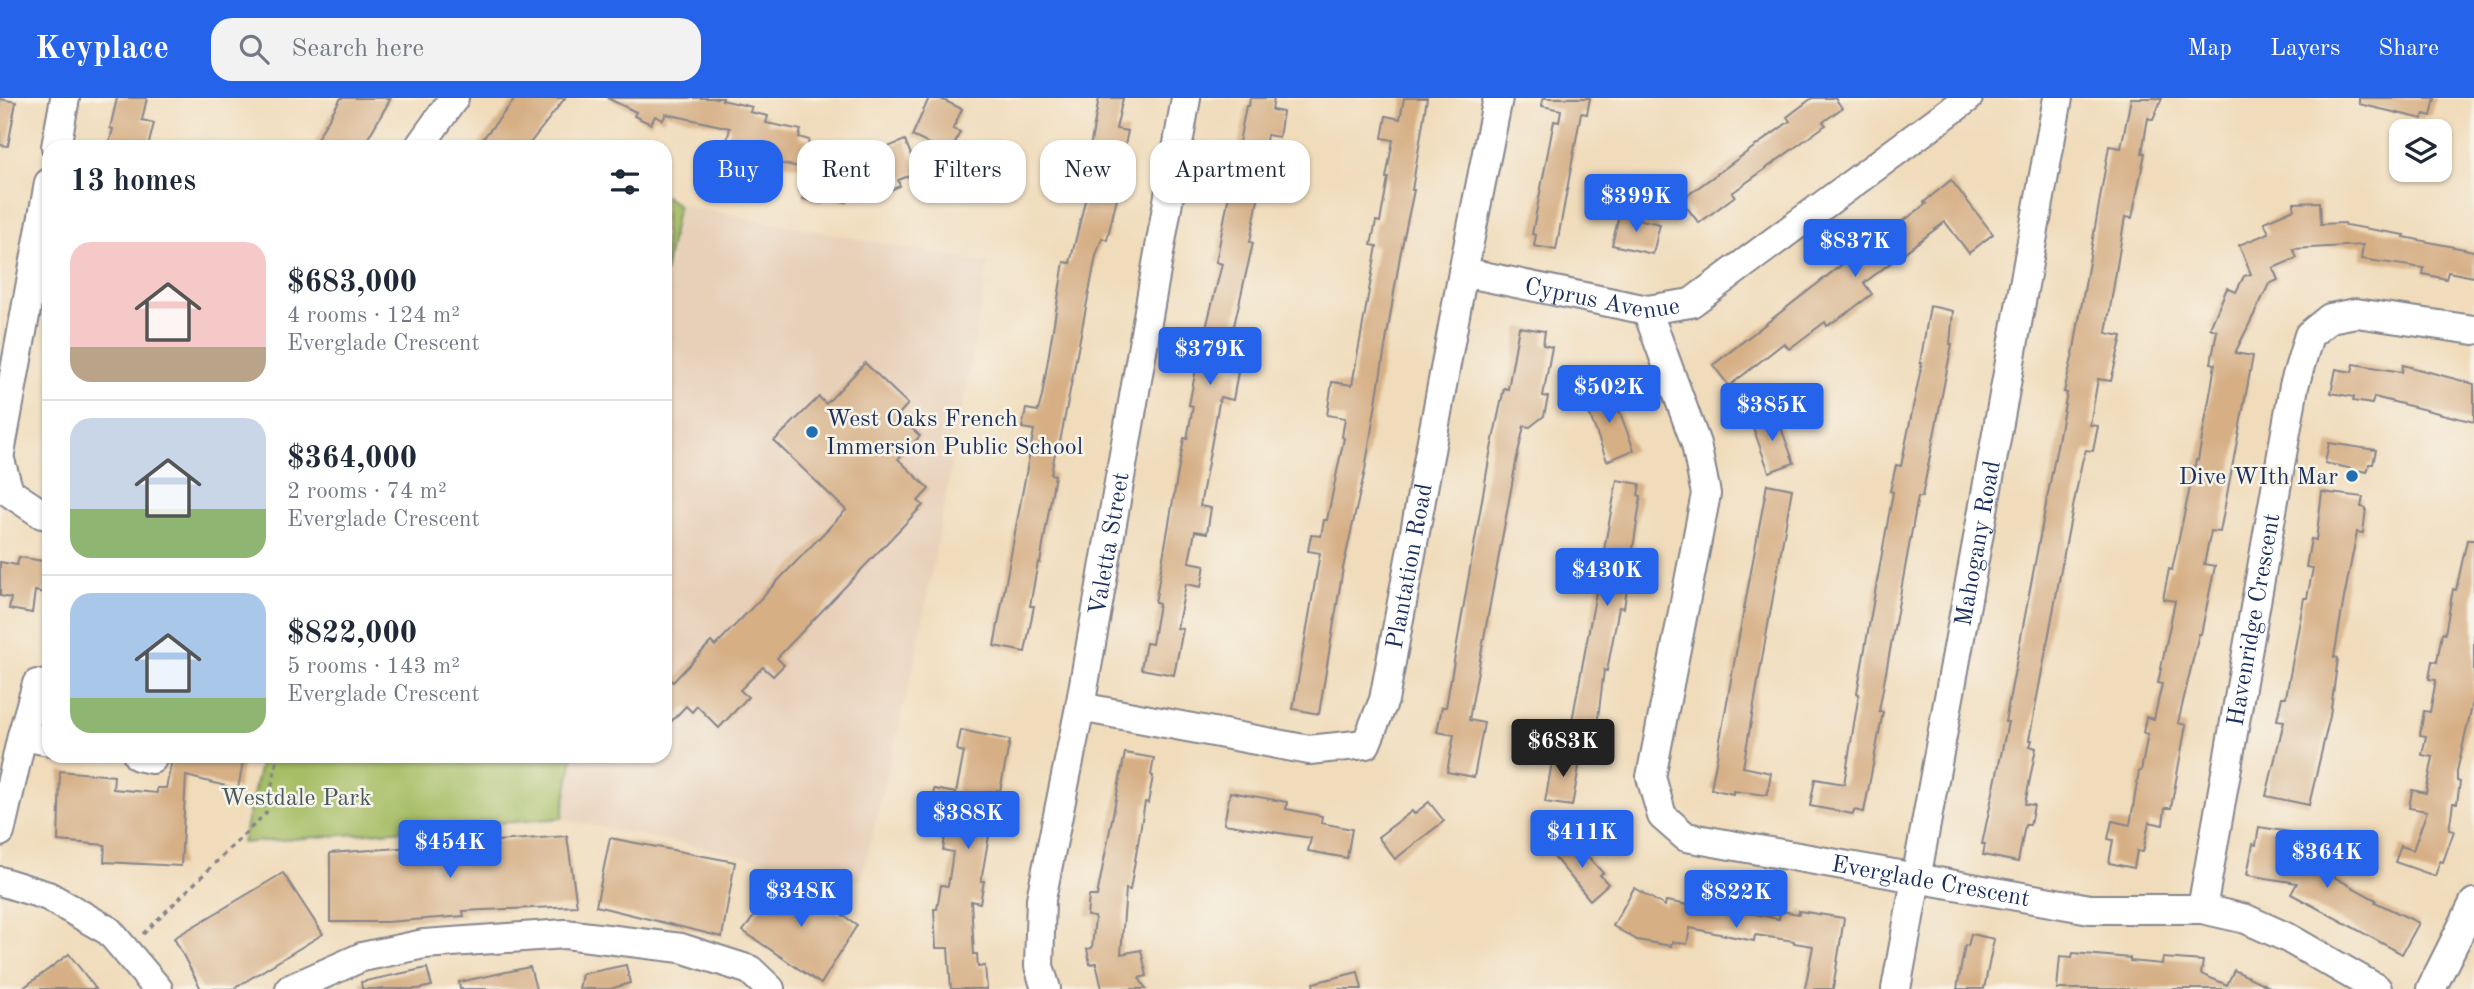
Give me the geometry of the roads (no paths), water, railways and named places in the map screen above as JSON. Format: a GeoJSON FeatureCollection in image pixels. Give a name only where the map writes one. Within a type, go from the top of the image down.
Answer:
{"type":"FeatureCollection","features":[{"type":"Feature","properties":{"kind":"street"},"geometry":{"type":"LineString","coordinates":[[57,140],[65,98]]}},
{"type":"Feature","properties":{"kind":"street"},"geometry":{"type":"LineString","coordinates":[[424,140],[454,98]]}},
{"type":"Feature","properties":{"kind":"street","name":"Valetta Street"},"geometry":{"type":"LineString","coordinates":[[1046,989],[1039,966],[1041,899],[1080,706],[1185,98]]}},
{"type":"Feature","properties":{"kind":"street","name":"Plantation Road"},"geometry":{"type":"LineString","coordinates":[[1080,706],[1309,750],[1366,744],[1384,700],[1498,98]]}},
{"type":"Feature","properties":{"kind":"street","name":"Cyprus Avenue"},"geometry":{"type":"LineString","coordinates":[[1463,272],[1647,310],[1691,303],[1968,98]]}},
{"type":"Feature","properties":{"kind":"street","name":"Mahogany Road"},"geometry":{"type":"LineString","coordinates":[[1896,989],[2058,98]]}},
{"type":"Feature","properties":{"kind":"street"},"geometry":{"type":"LineString","coordinates":[[0,453],[42,222]]}},
{"type":"Feature","properties":{"kind":"street","name":"Everglade Crescent"},"geometry":{"type":"LineString","coordinates":[[1647,310],[1696,444],[1706,494],[1651,777],[1662,816],[1686,837],[1916,879],[2090,909],[2202,909],[2246,919],[2377,989]]}},
{"type":"Feature","properties":{"kind":"street","name":"Havenridge Crescent"},"geometry":{"type":"LineString","coordinates":[[2202,909],[2294,386],[2309,335],[2330,318],[2356,313],[2474,330]]}},
{"type":"Feature","properties":{"kind":"street"},"geometry":{"type":"LineString","coordinates":[[0,460],[9,492],[42,513]]}},
{"type":"Feature","properties":{"kind":"street"},"geometry":{"type":"LineString","coordinates":[[0,832],[35,739],[37,684]]}},
{"type":"Feature","properties":{"kind":"street"},"geometry":{"type":"LineString","coordinates":[[0,881],[48,896],[109,931],[158,989]]}},
{"type":"Feature","properties":{"kind":"street"},"geometry":{"type":"LineString","coordinates":[[2431,989],[2474,903]]}},
{"type":"Feature","properties":{"kind":"street"},"geometry":{"type":"LineString","coordinates":[[290,989],[318,983],[362,957],[425,944],[565,934],[681,948],[750,970],[769,989]]}},
{"type":"Feature","properties":{"kind":"place","name":"West Oaks French Immersion Public School"},"geometry":{"type":"Point","coordinates":[812,432]}},
{"type":"Feature","properties":{"kind":"place","name":"Dive WIth Mar"},"geometry":{"type":"Point","coordinates":[2352,476]}},
{"type":"Feature","properties":{"kind":"park label","name":"Westdale Park"},"geometry":{"type":"Point","coordinates":[296,797]}}]}
